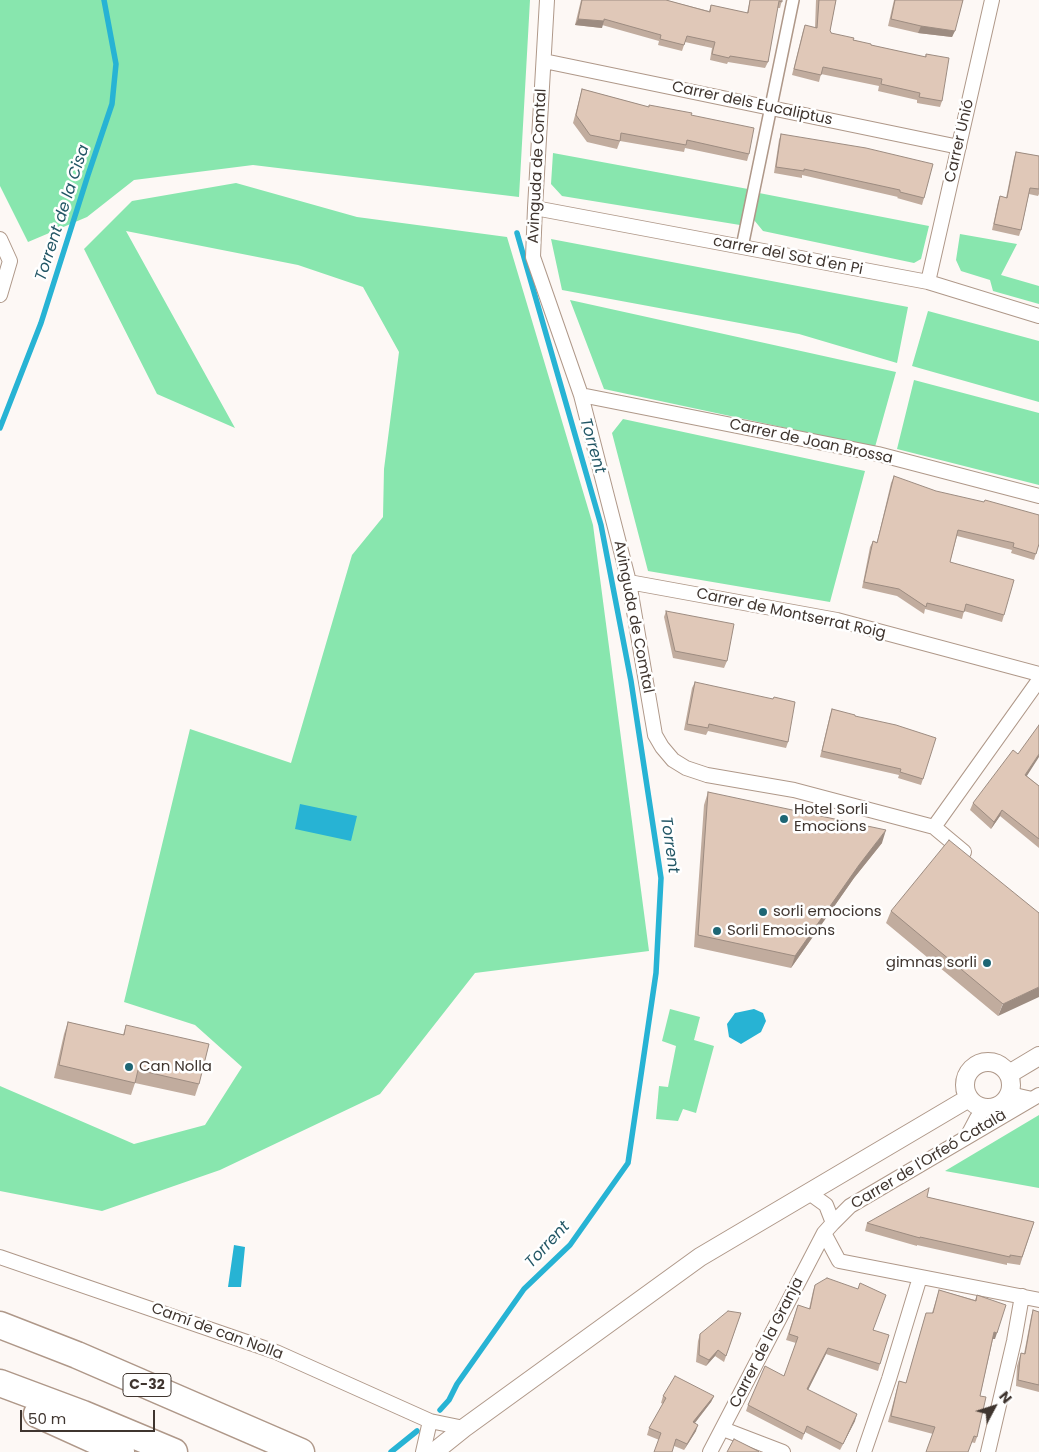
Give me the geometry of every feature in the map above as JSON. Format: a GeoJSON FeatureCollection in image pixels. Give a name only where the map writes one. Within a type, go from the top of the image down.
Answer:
{"type":"FeatureCollection","features":[{"type":"Feature","properties":{"kind":"highway","name":"C-32"},"geometry":{"type":"LineString","coordinates":[[0,1325],[77,1355],[300,1451]]}},
{"type":"Feature","properties":{"kind":"highway"},"geometry":{"type":"LineString","coordinates":[[0,1383],[83,1414],[174,1452]]}},
{"type":"Feature","properties":{"kind":"highway"},"geometry":{"type":"LineString","coordinates":[[0,1397],[121,1452]]}},
{"type":"Feature","properties":{"kind":"street","name":"Avinguda de Comtal"},"geometry":{"type":"LineString","coordinates":[[547,0],[534,257],[581,395],[629,582],[655,735],[673,760],[686,768],[708,775],[794,790],[934,827]]}},
{"type":"Feature","properties":{"kind":"street"},"geometry":{"type":"LineString","coordinates":[[742,247],[793,0]]}},
{"type":"Feature","properties":{"kind":"street","name":"Carrer Unió"},"geometry":{"type":"LineString","coordinates":[[928,282],[992,0]]}},
{"type":"Feature","properties":{"kind":"street","name":"Carrer dels Eucaliptus"},"geometry":{"type":"LineString","coordinates":[[544,61],[959,147]]}},
{"type":"Feature","properties":{"kind":"street","name":"carrer del Sot d'en Pi"},"geometry":{"type":"LineString","coordinates":[[535,208],[928,282],[1039,316]]}},
{"type":"Feature","properties":{"kind":"street"},"geometry":{"type":"LineString","coordinates":[[0,239],[5,263],[0,295]]}},
{"type":"Feature","properties":{"kind":"street","name":"Carrer de Joan Brossa"},"geometry":{"type":"LineString","coordinates":[[581,395],[878,454],[1039,496]]}},
{"type":"Feature","properties":{"kind":"street","name":"Carrer de Montserrat Roig"},"geometry":{"type":"LineString","coordinates":[[629,582],[838,620],[1039,674]]}},
{"type":"Feature","properties":{"kind":"street"},"geometry":{"type":"LineString","coordinates":[[971,859],[934,827],[1039,680]]}},
{"type":"Feature","properties":{"kind":"street"},"geometry":{"type":"LineString","coordinates":[[1008,1074],[1039,1056]]}},
{"type":"Feature","properties":{"kind":"street"},"geometry":{"type":"LineString","coordinates":[[988,1062],[1000,1065],[1008,1074],[1012,1084],[1010,1094],[1004,1102],[995,1108],[985,1108],[976,1105],[969,1098],[965,1086],[968,1074],[976,1065],[988,1062]]}},
{"type":"Feature","properties":{"kind":"street"},"geometry":{"type":"LineString","coordinates":[[1010,1094],[1036,1097]]}},
{"type":"Feature","properties":{"kind":"street","name":"Carrer de l'Orfeó Català"},"geometry":{"type":"LineString","coordinates":[[829,1228],[850,1206],[1036,1097]]}},
{"type":"Feature","properties":{"kind":"street"},"geometry":{"type":"LineString","coordinates":[[434,1452],[464,1428],[700,1256],[969,1098]]}},
{"type":"Feature","properties":{"kind":"street"},"geometry":{"type":"LineString","coordinates":[[966,1138],[985,1108]]}},
{"type":"Feature","properties":{"kind":"street"},"geometry":{"type":"LineString","coordinates":[[808,1192],[826,1205],[829,1228],[839,1261],[1039,1300]]}},
{"type":"Feature","properties":{"kind":"street","name":"Carrer de la Granja"},"geometry":{"type":"LineString","coordinates":[[710,1452],[829,1228]]}},
{"type":"Feature","properties":{"kind":"street","name":"Camí de can Nolla"},"geometry":{"type":"LineString","coordinates":[[0,1256],[276,1352],[430,1421],[464,1428]]}},
{"type":"Feature","properties":{"kind":"street"},"geometry":{"type":"LineString","coordinates":[[864,1452],[920,1277]]}},
{"type":"Feature","properties":{"kind":"street"},"geometry":{"type":"LineString","coordinates":[[988,1452],[1014,1340],[1022,1296]]}},
{"type":"Feature","properties":{"kind":"street"},"geometry":{"type":"LineString","coordinates":[[423,1452],[430,1421]]}},
{"type":"Feature","properties":{"kind":"street"},"geometry":{"type":"LineString","coordinates":[[723,1428],[783,1452]]}},
{"type":"Feature","properties":{"kind":"green space"},"geometry":{"type":"Polygon","coordinates":[[[0,0],[530,0],[519,197],[253,165],[134,180],[87,217],[28,242],[0,186],[0,0]]]}},
{"type":"Feature","properties":{"kind":"green space"},"geometry":{"type":"Polygon","coordinates":[[[553,153],[748,189],[740,225],[562,196],[551,184],[553,153]]]}},
{"type":"Feature","properties":{"kind":"green space"},"geometry":{"type":"Polygon","coordinates":[[[236,183],[357,217],[507,237],[593,525],[649,951],[475,973],[380,1094],[220,1170],[102,1211],[0,1191],[0,1086],[134,1144],[205,1125],[242,1067],[195,1025],[124,1002],[190,729],[291,763],[352,555],[383,517],[384,469],[399,352],[363,287],[298,265],[126,231],[235,428],[157,394],[84,249],[132,201],[236,183]]]}},
{"type":"Feature","properties":{"kind":"green space"},"geometry":{"type":"Polygon","coordinates":[[[759,193],[929,226],[921,259],[914,263],[763,231],[754,220],[759,193]]]}},
{"type":"Feature","properties":{"kind":"green space"},"geometry":{"type":"Polygon","coordinates":[[[960,234],[1017,244],[1001,275],[1039,286],[1039,304],[993,291],[990,280],[961,271],[956,260],[960,234]]]}},
{"type":"Feature","properties":{"kind":"green space"},"geometry":{"type":"Polygon","coordinates":[[[551,239],[908,307],[897,363],[799,334],[562,290],[551,239]]]}},
{"type":"Feature","properties":{"kind":"green space"},"geometry":{"type":"Polygon","coordinates":[[[570,300],[896,372],[875,447],[604,389],[570,300]]]}},
{"type":"Feature","properties":{"kind":"green space"},"geometry":{"type":"Polygon","coordinates":[[[928,311],[1039,341],[1039,402],[912,366],[928,311]]]}},
{"type":"Feature","properties":{"kind":"green space"},"geometry":{"type":"Polygon","coordinates":[[[914,380],[1039,413],[1039,485],[897,449],[914,380]]]}},
{"type":"Feature","properties":{"kind":"green space"},"geometry":{"type":"Polygon","coordinates":[[[623,419],[865,471],[830,602],[648,571],[612,433],[623,419]]]}},
{"type":"Feature","properties":{"kind":"green space"},"geometry":{"type":"Polygon","coordinates":[[[670,1009],[700,1017],[694,1040],[714,1046],[696,1113],[683,1109],[678,1121],[656,1119],[659,1086],[668,1087],[676,1046],[662,1041],[670,1009]]]}},
{"type":"Feature","properties":{"kind":"green space"},"geometry":{"type":"Polygon","coordinates":[[[1039,1115],[1039,1188],[945,1171],[1039,1115]]]}},
{"type":"Feature","properties":{"kind":"water"},"geometry":{"type":"Polygon","coordinates":[[[300,804],[357,816],[351,841],[295,829],[300,804]]]}},
{"type":"Feature","properties":{"kind":"water"},"geometry":{"type":"Polygon","coordinates":[[[754,1009],[763,1013],[766,1021],[761,1032],[741,1044],[729,1037],[727,1024],[735,1013],[754,1009]]]}},
{"type":"Feature","properties":{"kind":"water"},"geometry":{"type":"Polygon","coordinates":[[[234,1245],[245,1247],[241,1287],[228,1287],[234,1245]]]}},
{"type":"Feature","properties":{"kind":"building"},"geometry":{"type":"Polygon","coordinates":[[[582,0],[666,0],[710,12],[711,5],[748,13],[750,0],[782,0],[782,2],[779,1],[768,62],[730,56],[729,58],[712,54],[715,42],[687,36],[684,45],[660,39],[661,35],[604,19],[604,21],[578,19],[582,0]]]}},
{"type":"Feature","properties":{"kind":"building"},"geometry":{"type":"Polygon","coordinates":[[[819,0],[836,0],[831,33],[854,38],[853,40],[871,45],[926,57],[926,54],[949,58],[942,101],[919,97],[920,93],[881,84],[882,79],[823,67],[821,75],[794,69],[805,25],[817,28],[819,0]]]}},
{"type":"Feature","properties":{"kind":"building"},"geometry":{"type":"Polygon","coordinates":[[[895,0],[963,0],[955,31],[891,19],[895,0]]]}},
{"type":"Feature","properties":{"kind":"building"},"geometry":{"type":"Polygon","coordinates":[[[582,89],[649,107],[649,105],[692,113],[691,115],[754,128],[749,154],[687,140],[686,145],[621,133],[620,141],[590,135],[576,115],[582,89]]]}},
{"type":"Feature","properties":{"kind":"building"},"geometry":{"type":"Polygon","coordinates":[[[781,134],[866,148],[933,164],[924,198],[900,192],[900,190],[804,169],[804,171],[776,167],[781,134]]]}},
{"type":"Feature","properties":{"kind":"building"},"geometry":{"type":"Polygon","coordinates":[[[1016,152],[1039,156],[1039,189],[1030,188],[1021,230],[994,224],[1000,196],[1007,198],[1016,152]]]}},
{"type":"Feature","properties":{"kind":"building"},"geometry":{"type":"Polygon","coordinates":[[[894,476],[936,491],[984,502],[985,500],[1039,515],[1039,544],[1036,554],[1013,547],[1014,543],[958,530],[950,562],[1014,580],[1004,615],[966,604],[964,612],[927,603],[926,607],[899,589],[864,582],[873,541],[877,543],[894,476]]]}},
{"type":"Feature","properties":{"kind":"building"},"geometry":{"type":"Polygon","coordinates":[[[666,611],[734,624],[727,661],[675,651],[666,611]]]}},
{"type":"Feature","properties":{"kind":"building"},"geometry":{"type":"Polygon","coordinates":[[[695,682],[795,702],[788,742],[709,724],[708,728],[687,724],[695,682]]]}},
{"type":"Feature","properties":{"kind":"building"},"geometry":{"type":"Polygon","coordinates":[[[832,709],[896,725],[936,738],[923,779],[900,772],[901,769],[822,751],[832,709]]]}},
{"type":"Feature","properties":{"kind":"building"},"geometry":{"type":"Polygon","coordinates":[[[1039,725],[1039,754],[1025,775],[1039,786],[1039,839],[1002,810],[994,822],[973,803],[1013,750],[1018,754],[1039,725]]]}},
{"type":"Feature","properties":{"kind":"building","name":"sorli emocions"},"geometry":{"type":"Polygon","coordinates":[[[708,792],[886,830],[795,956],[698,935],[708,792]]]}},
{"type":"Feature","properties":{"kind":"building","name":"gimnas sorli"},"geometry":{"type":"Polygon","coordinates":[[[949,840],[1039,913],[1039,987],[1003,1004],[891,911],[949,840]]]}},
{"type":"Feature","properties":{"kind":"building","name":"Can Nolla"},"geometry":{"type":"Polygon","coordinates":[[[68,1022],[124,1035],[126,1025],[209,1044],[199,1084],[138,1070],[135,1083],[59,1065],[68,1022]]]}},
{"type":"Feature","properties":{"kind":"building"},"geometry":{"type":"Polygon","coordinates":[[[929,1188],[927,1197],[1034,1222],[1022,1257],[1010,1255],[1010,1257],[920,1238],[867,1223],[929,1188]]]}},
{"type":"Feature","properties":{"kind":"building"},"geometry":{"type":"Polygon","coordinates":[[[827,1278],[858,1289],[860,1283],[886,1295],[873,1330],[889,1335],[880,1364],[828,1348],[807,1389],[857,1414],[843,1444],[807,1426],[804,1434],[748,1405],[765,1366],[784,1376],[798,1337],[789,1334],[798,1305],[810,1309],[815,1285],[827,1278]]]}},
{"type":"Feature","properties":{"kind":"building"},"geometry":{"type":"Polygon","coordinates":[[[939,1290],[976,1301],[977,1295],[1006,1305],[997,1333],[994,1332],[980,1396],[986,1397],[977,1437],[974,1436],[968,1452],[926,1452],[935,1427],[891,1416],[899,1381],[906,1383],[926,1313],[933,1313],[939,1290]]]}},
{"type":"Feature","properties":{"kind":"building"},"geometry":{"type":"Polygon","coordinates":[[[1033,1310],[1039,1312],[1039,1385],[1018,1380],[1021,1353],[1025,1354],[1033,1310]]]}},
{"type":"Feature","properties":{"kind":"building"},"geometry":{"type":"Polygon","coordinates":[[[728,1311],[741,1313],[726,1356],[718,1350],[709,1360],[699,1355],[700,1334],[728,1311]]]}},
{"type":"Feature","properties":{"kind":"building"},"geometry":{"type":"Polygon","coordinates":[[[675,1376],[714,1396],[693,1422],[698,1425],[687,1444],[676,1439],[672,1452],[654,1452],[661,1433],[649,1428],[666,1398],[663,1396],[675,1376]]]}},
{"type":"Feature","properties":{"kind":"building"},"geometry":{"type":"Polygon","coordinates":[[[734,1439],[758,1451],[759,1452],[727,1452],[734,1439]]]}},
{"type":"Feature","properties":{"kind":"waterway","name":"Torrent de la Cisa"},"geometry":{"type":"LineString","coordinates":[[0,428],[41,323],[112,104],[116,64],[104,0]]}},
{"type":"Feature","properties":{"kind":"waterway","name":"Torrent"},"geometry":{"type":"LineString","coordinates":[[440,1410],[449,1400],[457,1384],[524,1289],[570,1245],[628,1163],[656,973],[661,878],[631,681],[601,525],[517,233]]}},
{"type":"Feature","properties":{"kind":"waterway","name":"Torrent"},"geometry":{"type":"LineString","coordinates":[[391,1452],[417,1431]]}},
{"type":"Feature","properties":{"kind":"place","name":"Hotel Sorli Emocions"},"geometry":{"type":"Point","coordinates":[784,819]}},
{"type":"Feature","properties":{"kind":"place","name":"sorli emocions"},"geometry":{"type":"Point","coordinates":[763,912]}},
{"type":"Feature","properties":{"kind":"place","name":"Sorli Emocions"},"geometry":{"type":"Point","coordinates":[717,931]}},
{"type":"Feature","properties":{"kind":"place","name":"gimnas sorli"},"geometry":{"type":"Point","coordinates":[987,963]}},
{"type":"Feature","properties":{"kind":"place","name":"Can Nolla"},"geometry":{"type":"Point","coordinates":[129,1067]}}]}
